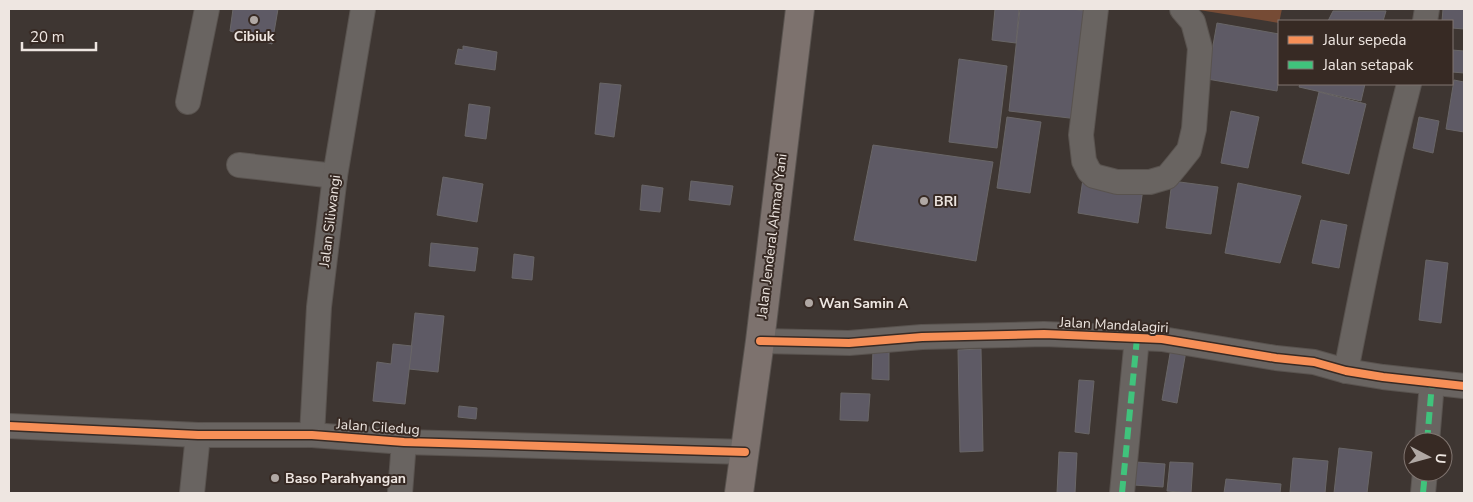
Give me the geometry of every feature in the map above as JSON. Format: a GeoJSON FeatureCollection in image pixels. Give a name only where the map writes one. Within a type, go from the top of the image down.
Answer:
{"type":"FeatureCollection","features":[{"type":"Feature","properties":{"kind":"main road","name":"Jalan Jenderal Ahmad Yani"},"geometry":{"type":"LineString","coordinates":[[740,493],[800,9]]}},
{"type":"Feature","properties":{"kind":"street"},"geometry":{"type":"LineString","coordinates":[[188,102],[207,9]]}},
{"type":"Feature","properties":{"kind":"street","name":"Jalan Siliwangi"},"geometry":{"type":"LineString","coordinates":[[312,435],[319,307],[335,176],[363,9]]}},
{"type":"Feature","properties":{"kind":"street"},"geometry":{"type":"LineString","coordinates":[[1096,9],[1081,135],[1084,161],[1094,176],[1117,182],[1150,182],[1167,177],[1177,165],[1189,150],[1194,129],[1200,48],[1193,22],[1182,9]]}},
{"type":"Feature","properties":{"kind":"street"},"geometry":{"type":"LineString","coordinates":[[1346,371],[1372,238],[1409,85]]}},
{"type":"Feature","properties":{"kind":"street"},"geometry":{"type":"LineString","coordinates":[[239,165],[335,176]]}},
{"type":"Feature","properties":{"kind":"street","name":"Jalan Mandalagiri"},"geometry":{"type":"LineString","coordinates":[[760,341],[849,343],[922,337],[1044,334],[1162,339],[1276,358],[1314,362],[1346,371],[1383,378],[1464,386]]}},
{"type":"Feature","properties":{"kind":"street"},"geometry":{"type":"LineString","coordinates":[[1122,493],[1137,338]]}},
{"type":"Feature","properties":{"kind":"street"},"geometry":{"type":"LineString","coordinates":[[1428,432],[1432,383]]}},
{"type":"Feature","properties":{"kind":"street","name":"Jalan Ciledug"},"geometry":{"type":"LineString","coordinates":[[9,426],[198,435],[312,435],[404,442],[745,452]]}},
{"type":"Feature","properties":{"kind":"street"},"geometry":{"type":"LineString","coordinates":[[192,493],[198,435]]}},
{"type":"Feature","properties":{"kind":"street"},"geometry":{"type":"LineString","coordinates":[[400,493],[404,442]]}},
{"type":"Feature","properties":{"kind":"shaded area"},"geometry":{"type":"Polygon","coordinates":[[[1193,9],[1282,9],[1278,23],[1193,9]]]}},
{"type":"Feature","properties":{"kind":"building","name":"Cibiuk"},"geometry":{"type":"Polygon","coordinates":[[[233,9],[278,9],[272,44],[230,31],[233,9]]]}},
{"type":"Feature","properties":{"kind":"building"},"geometry":{"type":"Polygon","coordinates":[[[995,9],[1019,9],[1016,43],[992,40],[995,9]]]}},
{"type":"Feature","properties":{"kind":"building"},"geometry":{"type":"Polygon","coordinates":[[[1020,9],[1090,11],[1078,119],[1009,111],[1020,9]]]}},
{"type":"Feature","properties":{"kind":"building"},"geometry":{"type":"Polygon","coordinates":[[[1443,9],[1464,9],[1464,29],[1453,28],[1453,20],[1442,20],[1443,9]]]}},
{"type":"Feature","properties":{"kind":"building"},"geometry":{"type":"Polygon","coordinates":[[[1333,11],[1386,11],[1383,20],[1328,20],[1333,11]]]}},
{"type":"Feature","properties":{"kind":"building"},"geometry":{"type":"Polygon","coordinates":[[[1217,23],[1278,34],[1277,91],[1207,79],[1217,23]]]}},
{"type":"Feature","properties":{"kind":"building"},"geometry":{"type":"Polygon","coordinates":[[[463,46],[497,52],[495,70],[455,64],[458,49],[463,50],[463,46]]]}},
{"type":"Feature","properties":{"kind":"building"},"geometry":{"type":"Polygon","coordinates":[[[1453,50],[1464,51],[1464,73],[1453,72],[1453,50]]]}},
{"type":"Feature","properties":{"kind":"building"},"geometry":{"type":"Polygon","coordinates":[[[959,59],[1007,66],[997,148],[949,142],[959,59]]]}},
{"type":"Feature","properties":{"kind":"building"},"geometry":{"type":"Polygon","coordinates":[[[1454,80],[1464,82],[1464,132],[1446,129],[1454,80]]]}},
{"type":"Feature","properties":{"kind":"building"},"geometry":{"type":"Polygon","coordinates":[[[600,83],[621,85],[614,137],[595,134],[600,83]]]}},
{"type":"Feature","properties":{"kind":"building"},"geometry":{"type":"Polygon","coordinates":[[[1300,85],[1365,85],[1361,101],[1299,87],[1300,85]]]}},
{"type":"Feature","properties":{"kind":"building"},"geometry":{"type":"Polygon","coordinates":[[[1319,92],[1366,104],[1349,174],[1302,163],[1319,92]]]}},
{"type":"Feature","properties":{"kind":"building"},"geometry":{"type":"Polygon","coordinates":[[[469,104],[490,107],[486,139],[465,136],[469,104]]]}},
{"type":"Feature","properties":{"kind":"building"},"geometry":{"type":"Polygon","coordinates":[[[1231,111],[1259,117],[1248,168],[1221,163],[1231,111]]]}},
{"type":"Feature","properties":{"kind":"building"},"geometry":{"type":"Polygon","coordinates":[[[1007,117],[1041,122],[1030,193],[997,188],[1007,117]]]}},
{"type":"Feature","properties":{"kind":"building"},"geometry":{"type":"Polygon","coordinates":[[[1419,117],[1439,121],[1433,153],[1413,148],[1419,117]]]}},
{"type":"Feature","properties":{"kind":"building","name":"BRI"},"geometry":{"type":"Polygon","coordinates":[[[873,145],[993,162],[976,261],[854,240],[873,145]]]}},
{"type":"Feature","properties":{"kind":"building"},"geometry":{"type":"Polygon","coordinates":[[[443,177],[483,184],[477,222],[437,215],[443,177]]]}},
{"type":"Feature","properties":{"kind":"building"},"geometry":{"type":"Polygon","coordinates":[[[1083,179],[1143,189],[1138,223],[1078,213],[1083,179]]]}},
{"type":"Feature","properties":{"kind":"building"},"geometry":{"type":"Polygon","coordinates":[[[691,181],[733,186],[730,205],[689,200],[691,181]]]}},
{"type":"Feature","properties":{"kind":"building"},"geometry":{"type":"Polygon","coordinates":[[[1172,181],[1218,187],[1211,234],[1166,228],[1172,181]]]}},
{"type":"Feature","properties":{"kind":"building"},"geometry":{"type":"Polygon","coordinates":[[[1238,183],[1301,196],[1280,263],[1225,253],[1238,183]]]}},
{"type":"Feature","properties":{"kind":"building"},"geometry":{"type":"Polygon","coordinates":[[[642,185],[663,188],[660,212],[640,210],[642,185]]]}},
{"type":"Feature","properties":{"kind":"building"},"geometry":{"type":"Polygon","coordinates":[[[1321,220],[1347,225],[1339,268],[1312,263],[1321,220]]]}},
{"type":"Feature","properties":{"kind":"building"},"geometry":{"type":"Polygon","coordinates":[[[431,243],[478,248],[475,271],[429,266],[431,243]]]}},
{"type":"Feature","properties":{"kind":"building"},"geometry":{"type":"Polygon","coordinates":[[[514,254],[534,257],[532,280],[512,278],[514,254]]]}},
{"type":"Feature","properties":{"kind":"building"},"geometry":{"type":"Polygon","coordinates":[[[1426,260],[1448,263],[1441,323],[1419,320],[1426,260]]]}},
{"type":"Feature","properties":{"kind":"building"},"geometry":{"type":"Polygon","coordinates":[[[415,313],[444,316],[438,372],[409,369],[415,313]]]}},
{"type":"Feature","properties":{"kind":"building"},"geometry":{"type":"Polygon","coordinates":[[[393,344],[412,346],[405,404],[373,401],[377,362],[391,364],[393,344]]]}},
{"type":"Feature","properties":{"kind":"building"},"geometry":{"type":"Polygon","coordinates":[[[1171,348],[1186,351],[1177,403],[1162,400],[1171,348]]]}},
{"type":"Feature","properties":{"kind":"building"},"geometry":{"type":"Polygon","coordinates":[[[873,349],[889,350],[889,380],[872,379],[873,349]]]}},
{"type":"Feature","properties":{"kind":"building"},"geometry":{"type":"Polygon","coordinates":[[[981,349],[983,451],[960,452],[958,350],[981,349]]]}},
{"type":"Feature","properties":{"kind":"building"},"geometry":{"type":"Polygon","coordinates":[[[1079,380],[1094,381],[1089,434],[1075,432],[1079,380]]]}},
{"type":"Feature","properties":{"kind":"building"},"geometry":{"type":"Polygon","coordinates":[[[841,393],[870,394],[868,421],[840,420],[841,393]]]}},
{"type":"Feature","properties":{"kind":"building"},"geometry":{"type":"Polygon","coordinates":[[[459,406],[477,408],[476,419],[458,417],[459,406]]]}},
{"type":"Feature","properties":{"kind":"building"},"geometry":{"type":"Polygon","coordinates":[[[1339,448],[1372,452],[1367,493],[1334,493],[1339,448]]]}},
{"type":"Feature","properties":{"kind":"building"},"geometry":{"type":"Polygon","coordinates":[[[1059,452],[1077,453],[1075,493],[1057,493],[1059,452]]]}},
{"type":"Feature","properties":{"kind":"building"},"geometry":{"type":"Polygon","coordinates":[[[1293,458],[1328,461],[1325,493],[1290,492],[1293,458]]]}},
{"type":"Feature","properties":{"kind":"building"},"geometry":{"type":"Polygon","coordinates":[[[1136,462],[1165,464],[1163,487],[1134,485],[1136,462]]]}},
{"type":"Feature","properties":{"kind":"building"},"geometry":{"type":"Polygon","coordinates":[[[1170,462],[1193,463],[1191,493],[1167,491],[1170,462]]]}},
{"type":"Feature","properties":{"kind":"building"},"geometry":{"type":"Polygon","coordinates":[[[1226,479],[1281,484],[1280,493],[1224,493],[1226,479]]]}},
{"type":"Feature","properties":{"kind":"marked path"},"geometry":{"type":"LineString","coordinates":[[1122,493],[1137,338]]}},
{"type":"Feature","properties":{"kind":"marked path"},"geometry":{"type":"LineString","coordinates":[[1428,432],[1432,383]]}},
{"type":"Feature","properties":{"kind":"marked path"},"geometry":{"type":"LineString","coordinates":[[1423,493],[1424,482]]}},
{"type":"Feature","properties":{"kind":"cycle path"},"geometry":{"type":"LineString","coordinates":[[760,341],[849,343],[922,337],[1044,334],[1162,339],[1276,358],[1314,362],[1346,371],[1383,377],[1464,386]]}},
{"type":"Feature","properties":{"kind":"cycle path"},"geometry":{"type":"LineString","coordinates":[[9,426],[198,435],[312,435],[404,442],[745,452]]}},
{"type":"Feature","properties":{"kind":"place","name":"Cibiuk"},"geometry":{"type":"Point","coordinates":[254,20]}},
{"type":"Feature","properties":{"kind":"place","name":"BRI"},"geometry":{"type":"Point","coordinates":[924,201]}},
{"type":"Feature","properties":{"kind":"place","name":"Wan Samin A"},"geometry":{"type":"Point","coordinates":[809,303]}},
{"type":"Feature","properties":{"kind":"place","name":"Baso Parahyangan"},"geometry":{"type":"Point","coordinates":[275,478]}}]}
